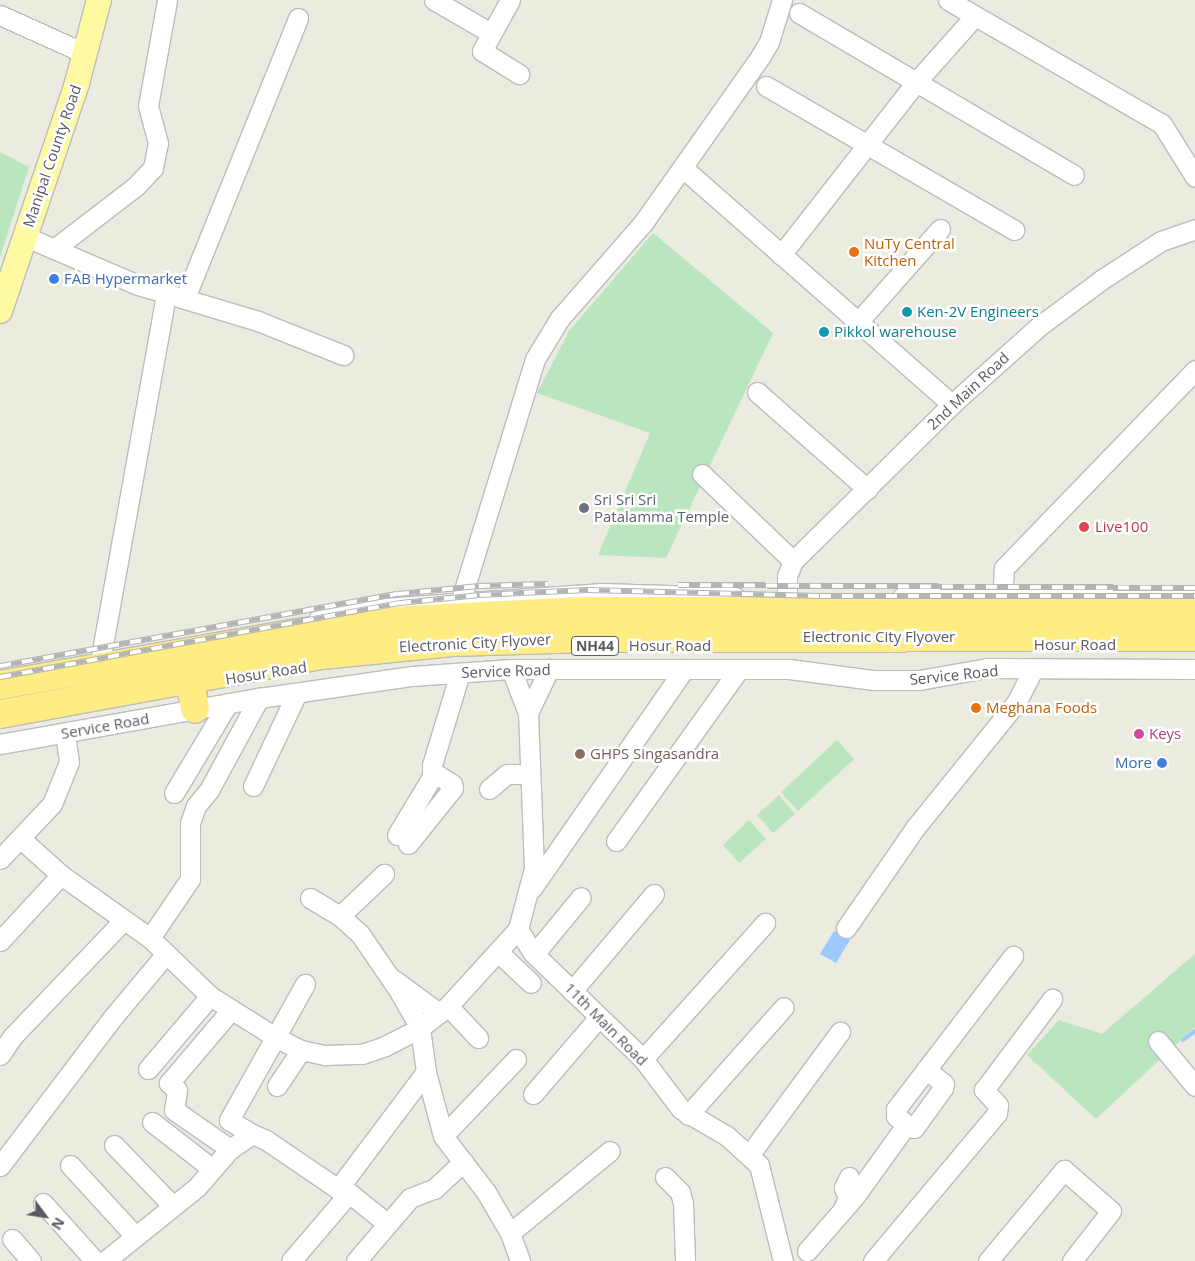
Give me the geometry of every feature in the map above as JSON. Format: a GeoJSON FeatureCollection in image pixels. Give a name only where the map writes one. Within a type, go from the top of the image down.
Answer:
{"type":"FeatureCollection","features":[{"type":"Feature","properties":{"kind":"highway"},"geometry":{"type":"LineString","coordinates":[[0,685],[298,632],[407,620],[582,611],[1195,611]]}},
{"type":"Feature","properties":{"kind":"highway","name":"Electronic City Flyover"},"geometry":{"type":"LineString","coordinates":[[0,699],[354,640],[500,626],[705,622],[1195,621]]}},
{"type":"Feature","properties":{"kind":"highway","name":"Electronic City Flyover"},"geometry":{"type":"LineString","coordinates":[[0,714],[322,655],[452,642],[590,638],[1195,637]]}},
{"type":"Feature","properties":{"kind":"highway","name":"Hosur Road"},"geometry":{"type":"LineString","coordinates":[[0,721],[193,698],[322,664],[445,652],[555,646],[1195,645]]}},
{"type":"Feature","properties":{"kind":"main road","name":"Manipal County Road"},"geometry":{"type":"LineString","coordinates":[[0,311],[99,0]]}},
{"type":"Feature","properties":{"kind":"street"},"geometry":{"type":"LineString","coordinates":[[54,249],[136,186],[153,168],[158,143],[148,106],[167,0]]}},
{"type":"Feature","properties":{"kind":"street"},"geometry":{"type":"LineString","coordinates":[[434,0],[491,33]]}},
{"type":"Feature","properties":{"kind":"street"},"geometry":{"type":"LineString","coordinates":[[510,0],[482,51],[519,74]]}},
{"type":"Feature","properties":{"kind":"street"},"geometry":{"type":"LineString","coordinates":[[460,602],[535,359],[560,318],[643,223],[760,58],[769,42],[782,0]]}},
{"type":"Feature","properties":{"kind":"street"},"geometry":{"type":"LineString","coordinates":[[948,0],[1162,124],[1195,177]]}},
{"type":"Feature","properties":{"kind":"street"},"geometry":{"type":"LineString","coordinates":[[799,13],[1074,174]]}},
{"type":"Feature","properties":{"kind":"street"},"geometry":{"type":"LineString","coordinates":[[0,15],[84,52]]}},
{"type":"Feature","properties":{"kind":"street"},"geometry":{"type":"LineString","coordinates":[[782,254],[916,82],[974,16]]}},
{"type":"Feature","properties":{"kind":"street"},"geometry":{"type":"LineString","coordinates":[[185,298],[298,18]]}},
{"type":"Feature","properties":{"kind":"street"},"geometry":{"type":"LineString","coordinates":[[766,86],[1014,230]]}},
{"type":"Feature","properties":{"kind":"street"},"geometry":{"type":"LineString","coordinates":[[683,168],[952,404]]}},
{"type":"Feature","properties":{"kind":"street"},"geometry":{"type":"LineString","coordinates":[[858,322],[940,229]]}},
{"type":"Feature","properties":{"kind":"street","name":"2nd Main Road"},"geometry":{"type":"LineString","coordinates":[[793,561],[952,404],[1038,327],[1101,280],[1161,241],[1195,229]]}},
{"type":"Feature","properties":{"kind":"street"},"geometry":{"type":"LineString","coordinates":[[24,236],[138,285],[258,321],[343,356]]}},
{"type":"Feature","properties":{"kind":"street"},"geometry":{"type":"LineString","coordinates":[[100,656],[166,293]]}},
{"type":"Feature","properties":{"kind":"street"},"geometry":{"type":"LineString","coordinates":[[1002,597],[1004,568],[1195,370]]}},
{"type":"Feature","properties":{"kind":"street"},"geometry":{"type":"LineString","coordinates":[[757,392],[867,489]]}},
{"type":"Feature","properties":{"kind":"street"},"geometry":{"type":"LineString","coordinates":[[702,474],[793,561],[787,576],[788,598]]}},
{"type":"Feature","properties":{"kind":"street"},"geometry":{"type":"LineString","coordinates":[[0,674],[369,609],[460,602],[602,593],[788,598],[1195,596]]}},
{"type":"Feature","properties":{"kind":"street","name":"Service Road"},"geometry":{"type":"LineString","coordinates":[[0,744],[65,733],[193,698],[228,703],[412,676],[511,669],[789,669],[883,680],[919,680],[987,668],[1195,669]]}},
{"type":"Feature","properties":{"kind":"street"},"geometry":{"type":"LineString","coordinates":[[20,838],[61,875],[123,921],[150,938],[165,955],[210,996],[231,1010],[301,1050],[330,1055],[362,1054],[385,1046],[420,1028],[443,1010],[518,929],[530,891],[534,868],[528,713],[511,669]]}},
{"type":"Feature","properties":{"kind":"street"},"geometry":{"type":"LineString","coordinates":[[528,713],[549,669]]}},
{"type":"Feature","properties":{"kind":"street"},"geometry":{"type":"LineString","coordinates":[[530,891],[684,669]]}},
{"type":"Feature","properties":{"kind":"street"},"geometry":{"type":"LineString","coordinates":[[616,841],[739,669]]}},
{"type":"Feature","properties":{"kind":"street"},"geometry":{"type":"LineString","coordinates":[[846,928],[914,828],[1016,702],[1033,669]]}},
{"type":"Feature","properties":{"kind":"street"},"geometry":{"type":"LineString","coordinates":[[402,839],[433,772],[432,764],[460,673]]}},
{"type":"Feature","properties":{"kind":"street"},"geometry":{"type":"LineString","coordinates":[[253,786],[297,693]]}},
{"type":"Feature","properties":{"kind":"street"},"geometry":{"type":"LineString","coordinates":[[186,796],[209,790],[259,698]]}},
{"type":"Feature","properties":{"kind":"street"},"geometry":{"type":"LineString","coordinates":[[150,938],[190,879],[190,824],[186,796],[228,703]]}},
{"type":"Feature","properties":{"kind":"street"},"geometry":{"type":"LineString","coordinates":[[0,858],[52,804],[69,762],[65,733]]}},
{"type":"Feature","properties":{"kind":"street"},"geometry":{"type":"LineString","coordinates":[[489,789],[507,774],[529,774]]}},
{"type":"Feature","properties":{"kind":"street"},"geometry":{"type":"LineString","coordinates":[[340,916],[384,874]]}},
{"type":"Feature","properties":{"kind":"street"},"geometry":{"type":"LineString","coordinates":[[0,941],[61,875]]}},
{"type":"Feature","properties":{"kind":"street"},"geometry":{"type":"LineString","coordinates":[[572,991],[654,894]]}},
{"type":"Feature","properties":{"kind":"street"},"geometry":{"type":"LineString","coordinates":[[310,898],[340,916],[360,934],[420,1028],[426,1072],[443,1136],[486,1192],[510,1233],[520,1261]]}},
{"type":"Feature","properties":{"kind":"street"},"geometry":{"type":"LineString","coordinates":[[535,954],[581,898]]}},
{"type":"Feature","properties":{"kind":"street"},"geometry":{"type":"LineString","coordinates":[[0,1055],[14,1036],[123,921]]}},
{"type":"Feature","properties":{"kind":"street"},"geometry":{"type":"LineString","coordinates":[[643,1059],[765,923]]}},
{"type":"Feature","properties":{"kind":"street","name":"11th Main Road"},"geometry":{"type":"LineString","coordinates":[[518,929],[535,954],[643,1059],[688,1115],[750,1154],[764,1176],[783,1261]]}},
{"type":"Feature","properties":{"kind":"street"},"geometry":{"type":"LineString","coordinates":[[498,952],[531,983]]}},
{"type":"Feature","properties":{"kind":"street"},"geometry":{"type":"LineString","coordinates":[[0,1166],[113,1017],[165,955]]}},
{"type":"Feature","properties":{"kind":"street"},"geometry":{"type":"LineString","coordinates":[[926,1069],[944,1084],[944,1088],[914,1128],[906,1125],[894,1113],[926,1069],[1013,956]]}},
{"type":"Feature","properties":{"kind":"street"},"geometry":{"type":"LineString","coordinates":[[389,980],[443,1010],[478,1038]]}},
{"type":"Feature","properties":{"kind":"street"},"geometry":{"type":"LineString","coordinates":[[305,984],[277,1038],[229,1120],[266,1140],[344,1191],[379,1217]]}},
{"type":"Feature","properties":{"kind":"street"},"geometry":{"type":"LineString","coordinates":[[148,1068],[210,996]]}},
{"type":"Feature","properties":{"kind":"street"},"geometry":{"type":"LineString","coordinates":[[873,1261],[997,1113],[998,1105],[984,1090],[1052,999]]}},
{"type":"Feature","properties":{"kind":"street"},"geometry":{"type":"LineString","coordinates":[[688,1115],[784,1007]]}},
{"type":"Feature","properties":{"kind":"street"},"geometry":{"type":"LineString","coordinates":[[230,1149],[174,1110],[177,1090],[169,1083],[231,1010]]}},
{"type":"Feature","properties":{"kind":"street"},"geometry":{"type":"LineString","coordinates":[[533,1094],[599,1017]]}},
{"type":"Feature","properties":{"kind":"street"},"geometry":{"type":"LineString","coordinates":[[750,1154],[840,1032]]}},
{"type":"Feature","properties":{"kind":"street"},"geometry":{"type":"LineString","coordinates":[[1158,1041],[1195,1086]]}},
{"type":"Feature","properties":{"kind":"street"},"geometry":{"type":"LineString","coordinates":[[277,1086],[301,1050]]}},
{"type":"Feature","properties":{"kind":"street"},"geometry":{"type":"LineString","coordinates":[[443,1136],[516,1058]]}},
{"type":"Feature","properties":{"kind":"street"},"geometry":{"type":"LineString","coordinates":[[292,1261],[344,1191],[426,1072]]}},
{"type":"Feature","properties":{"kind":"street"},"geometry":{"type":"LineString","coordinates":[[152,1122],[211,1168]]}},
{"type":"Feature","properties":{"kind":"street"},"geometry":{"type":"LineString","coordinates":[[811,1259],[841,1212],[853,1186],[906,1125]]}},
{"type":"Feature","properties":{"kind":"street"},"geometry":{"type":"LineString","coordinates":[[105,1261],[171,1204],[197,1187],[211,1168],[230,1149],[252,1134]]}},
{"type":"Feature","properties":{"kind":"street"},"geometry":{"type":"LineString","coordinates":[[114,1145],[171,1204]]}},
{"type":"Feature","properties":{"kind":"street"},"geometry":{"type":"LineString","coordinates":[[510,1233],[610,1151]]}},
{"type":"Feature","properties":{"kind":"street"},"geometry":{"type":"LineString","coordinates":[[356,1261],[410,1198],[434,1189],[463,1162]]}},
{"type":"Feature","properties":{"kind":"street"},"geometry":{"type":"LineString","coordinates":[[70,1166],[135,1236]]}},
{"type":"Feature","properties":{"kind":"street"},"geometry":{"type":"LineString","coordinates":[[988,1261],[1064,1170],[1111,1212],[1072,1261]]}},
{"type":"Feature","properties":{"kind":"street"},"geometry":{"type":"LineString","coordinates":[[665,1177],[680,1192],[683,1203],[685,1261]]}},
{"type":"Feature","properties":{"kind":"street"},"geometry":{"type":"LineString","coordinates":[[43,1203],[95,1261]]}},
{"type":"Feature","properties":{"kind":"street"},"geometry":{"type":"LineString","coordinates":[[12,1239],[31,1261]]}},
{"type":"Feature","properties":{"kind":"green space"},"geometry":{"type":"Polygon","coordinates":[[[0,152],[29,167],[0,257],[0,152]]]}},
{"type":"Feature","properties":{"kind":"green space"},"geometry":{"type":"Polygon","coordinates":[[[653,233],[773,333],[666,558],[598,555],[650,433],[537,393],[569,331],[653,233]]]}},
{"type":"Feature","properties":{"kind":"green space"},"geometry":{"type":"Polygon","coordinates":[[[837,740],[854,759],[798,811],[781,792],[837,740]]]}},
{"type":"Feature","properties":{"kind":"green space"},"geometry":{"type":"Polygon","coordinates":[[[779,795],[795,814],[773,833],[757,815],[779,795]]]}},
{"type":"Feature","properties":{"kind":"green space"},"geometry":{"type":"Polygon","coordinates":[[[749,820],[766,839],[739,863],[723,845],[749,820]]]}},
{"type":"Feature","properties":{"kind":"green space"},"geometry":{"type":"Polygon","coordinates":[[[1195,954],[1195,1027],[1096,1119],[1027,1055],[1059,1020],[1102,1034],[1195,954]]]}},
{"type":"Feature","properties":{"kind":"water"},"geometry":{"type":"Polygon","coordinates":[[[834,931],[850,940],[836,963],[820,954],[834,931]]]}},
{"type":"Feature","properties":{"kind":"waterway"},"geometry":{"type":"LineString","coordinates":[[1183,1040],[1195,1031]]}},
{"type":"Feature","properties":{"kind":"railway"},"geometry":{"type":"LineString","coordinates":[[0,666],[398,594],[479,586],[548,584]]}},
{"type":"Feature","properties":{"kind":"railway"},"geometry":{"type":"LineString","coordinates":[[678,585],[1195,588]]}},
{"type":"Feature","properties":{"kind":"railway"},"geometry":{"type":"LineString","coordinates":[[0,677],[400,603],[480,595],[588,590],[820,596],[1195,596]]}},
{"type":"Feature","properties":{"kind":"place","name":"NuTy Central Kitchen"},"geometry":{"type":"Point","coordinates":[854,252]}},
{"type":"Feature","properties":{"kind":"place","name":"FAB Hypermarket"},"geometry":{"type":"Point","coordinates":[54,279]}},
{"type":"Feature","properties":{"kind":"place","name":"Ken-2V Engineers"},"geometry":{"type":"Point","coordinates":[907,312]}},
{"type":"Feature","properties":{"kind":"place","name":"Pikkol warehouse"},"geometry":{"type":"Point","coordinates":[824,332]}},
{"type":"Feature","properties":{"kind":"place","name":"Sri Sri Sri Patalamma Temple"},"geometry":{"type":"Point","coordinates":[584,508]}},
{"type":"Feature","properties":{"kind":"place","name":"Live100"},"geometry":{"type":"Point","coordinates":[1084,527]}},
{"type":"Feature","properties":{"kind":"place","name":"Meghana Foods"},"geometry":{"type":"Point","coordinates":[976,708]}},
{"type":"Feature","properties":{"kind":"place","name":"Keys"},"geometry":{"type":"Point","coordinates":[1139,734]}},
{"type":"Feature","properties":{"kind":"place","name":"GHPS Singasandra"},"geometry":{"type":"Point","coordinates":[580,754]}},
{"type":"Feature","properties":{"kind":"place","name":"More"},"geometry":{"type":"Point","coordinates":[1162,763]}}]}
